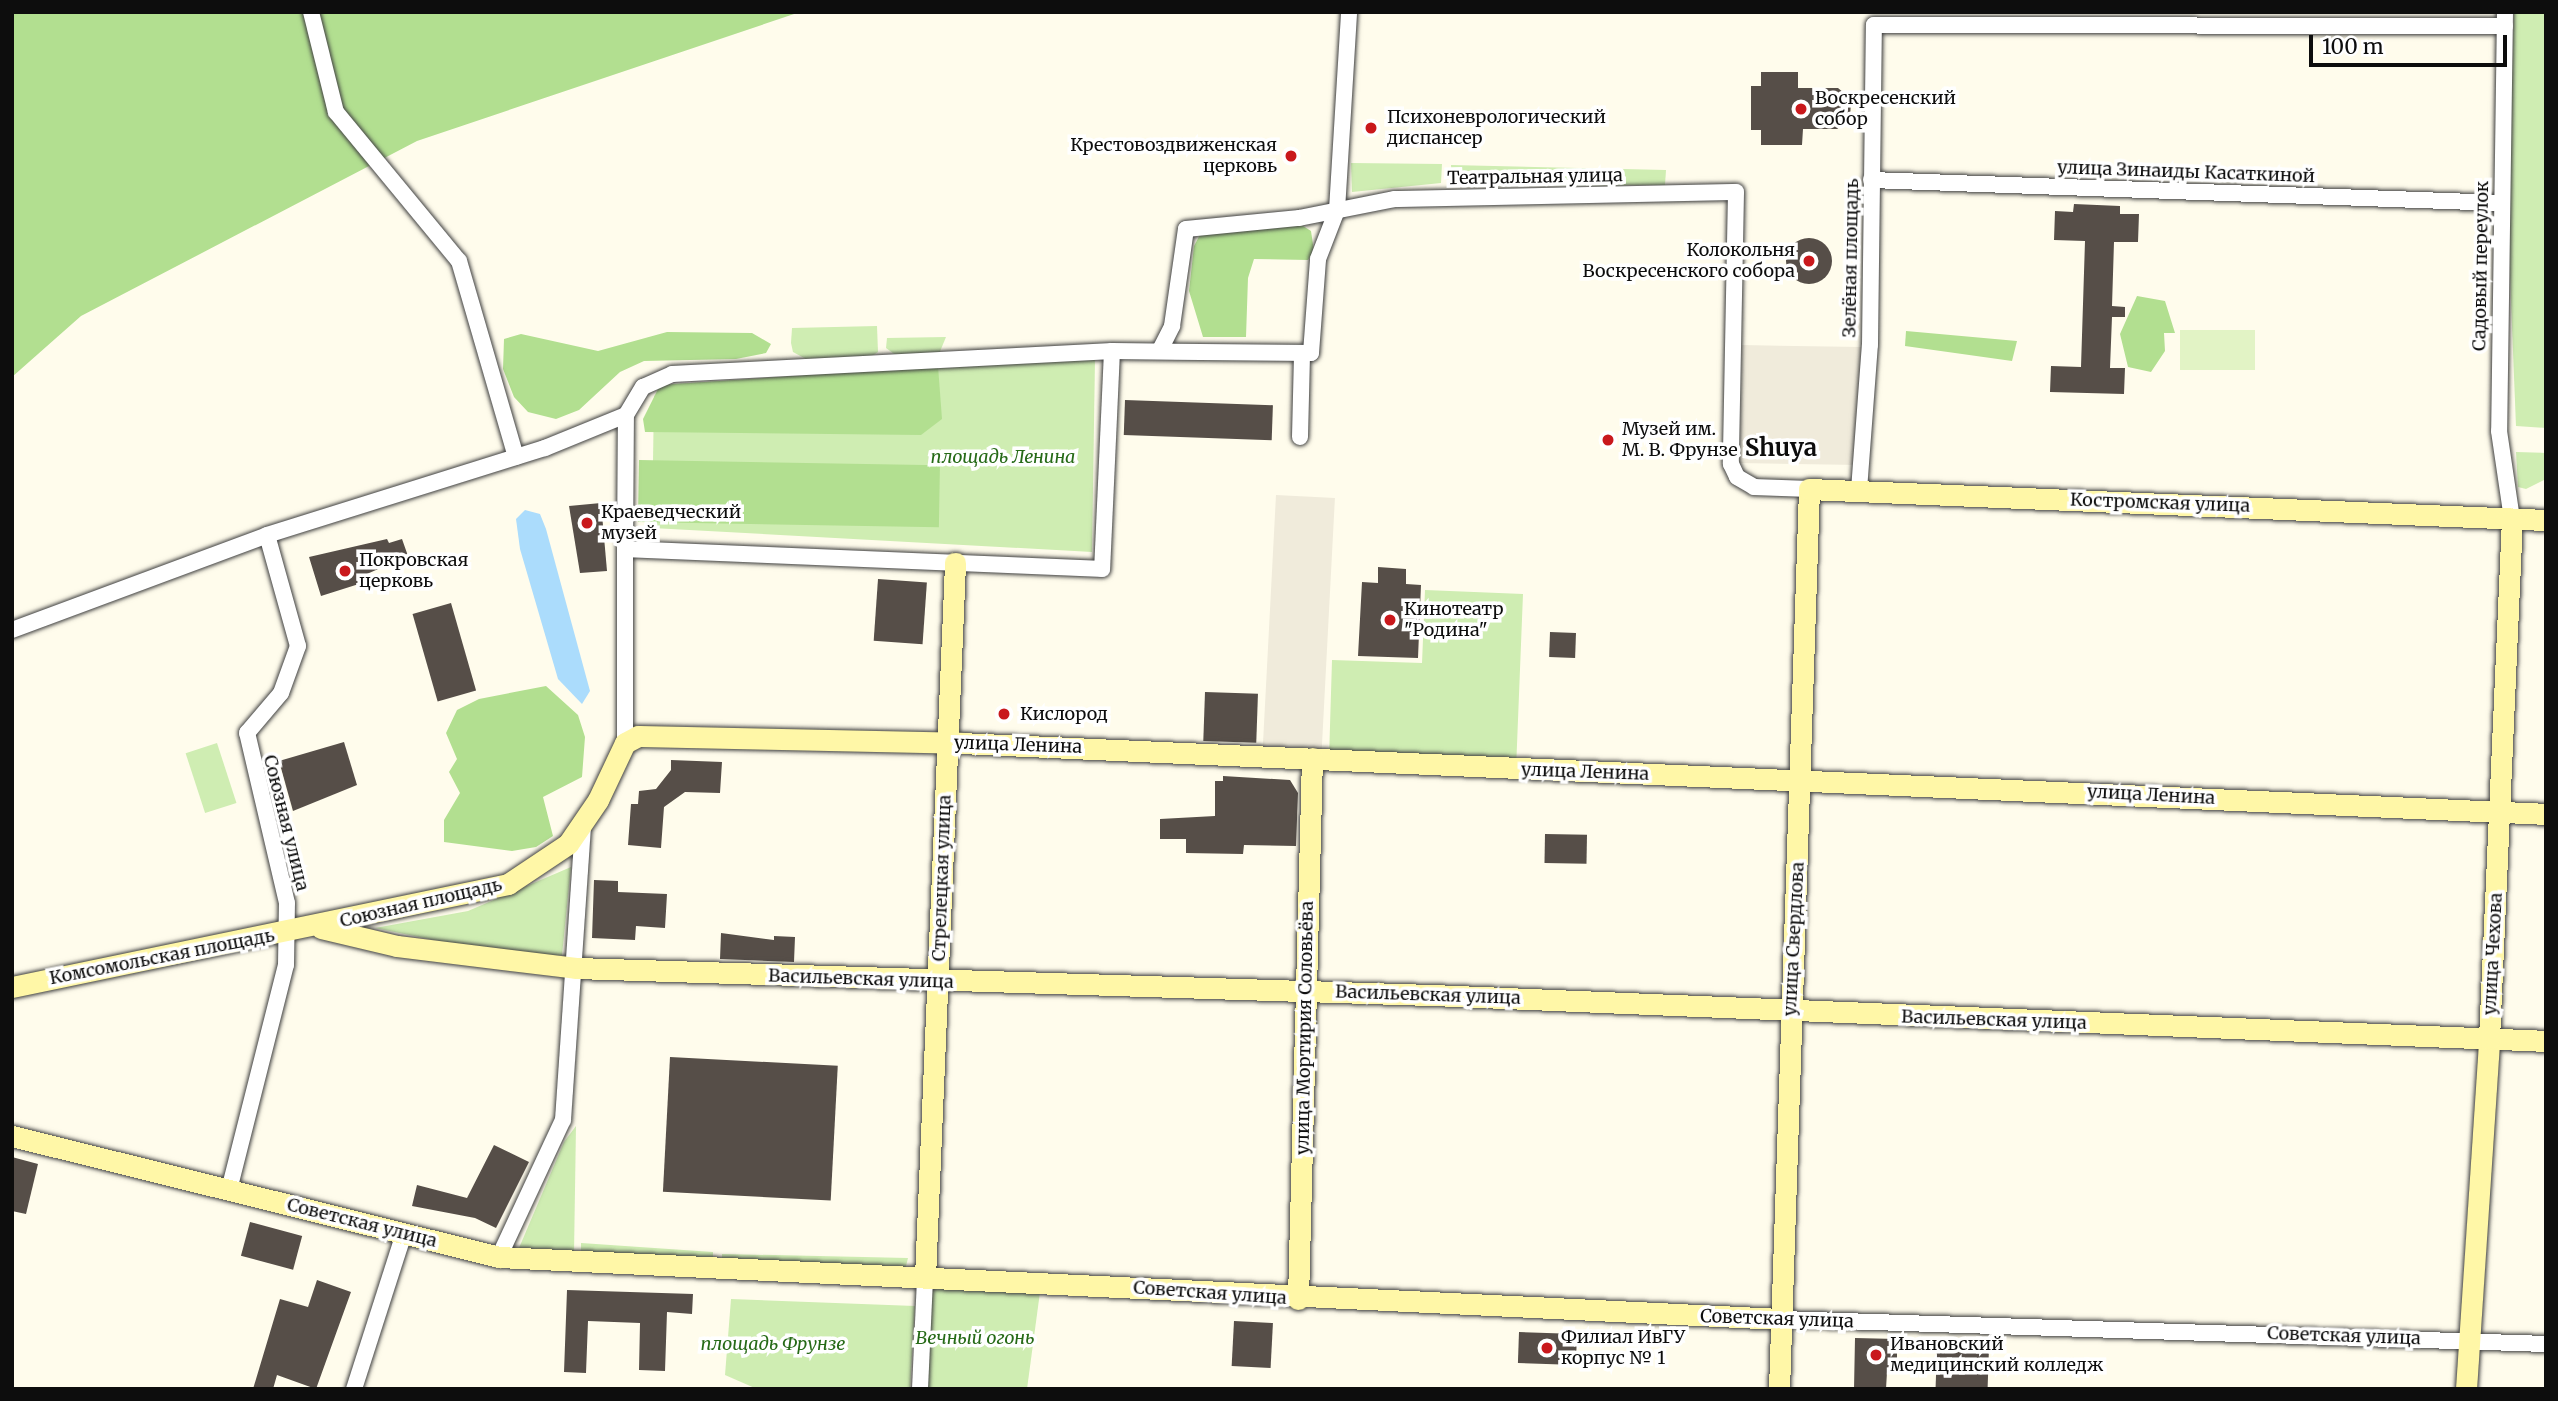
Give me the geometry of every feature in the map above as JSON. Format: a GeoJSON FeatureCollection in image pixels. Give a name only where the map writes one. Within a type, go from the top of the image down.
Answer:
{"type":"FeatureCollection","features":[{"type":"Feature","properties":{"kind":"street"},"geometry":{"type":"LineString","coordinates":[[311,12],[336,112],[459,261],[516,457]]}},
{"type":"Feature","properties":{"kind":"street"},"geometry":{"type":"LineString","coordinates":[[1300,437],[1318,259],[1336,210],[1349,12]]}},
{"type":"Feature","properties":{"kind":"street","name":"Зелёная площадь"},"geometry":{"type":"LineString","coordinates":[[1859,491],[1870,345],[1874,25],[2505,19]]}},
{"type":"Feature","properties":{"kind":"street","name":"Садовый переулок"},"geometry":{"type":"LineString","coordinates":[[2505,19],[2500,203],[2499,431],[2512,519]]}},
{"type":"Feature","properties":{"kind":"street","name":"улица Зинаиды Касаткиной"},"geometry":{"type":"LineString","coordinates":[[1871,180],[2500,203]]}},
{"type":"Feature","properties":{"kind":"street","name":"Театральная улица"},"geometry":{"type":"LineString","coordinates":[[1160,350],[1172,326],[1186,229],[1336,210],[1395,199],[1736,192],[1731,464],[1737,477],[1754,487],[1809,489]]}},
{"type":"Feature","properties":{"kind":"street"},"geometry":{"type":"LineString","coordinates":[[625,743],[626,415],[643,387],[672,374],[1112,351],[1307,353]]}},
{"type":"Feature","properties":{"kind":"street"},"geometry":{"type":"LineString","coordinates":[[625,549],[1102,569],[1112,351]]}},
{"type":"Feature","properties":{"kind":"street"},"geometry":{"type":"LineString","coordinates":[[12,630],[267,535],[516,457],[626,415]]}},
{"type":"Feature","properties":{"kind":"street","name":"Костромская улица"},"geometry":{"type":"LineString","coordinates":[[1809,489],[2546,520]]}},
{"type":"Feature","properties":{"kind":"street","name":"улица Свердлова"},"geometry":{"type":"LineString","coordinates":[[1779,1389],[1809,489]]}},
{"type":"Feature","properties":{"kind":"street","name":"улица Чехова"},"geometry":{"type":"LineString","coordinates":[[2466,1389],[2465,1340],[2489,1039],[2512,519]]}},
{"type":"Feature","properties":{"kind":"street","name":"Союзная улица"},"geometry":{"type":"LineString","coordinates":[[267,535],[298,646],[281,693],[247,733],[288,931]]}},
{"type":"Feature","properties":{"kind":"street","name":"Стрелецкая улица"},"geometry":{"type":"LineString","coordinates":[[925,1277],[955,563]]}},
{"type":"Feature","properties":{"kind":"street","name":"улица Ленина"},"geometry":{"type":"LineString","coordinates":[[625,743],[638,736],[947,742],[2546,814]]}},
{"type":"Feature","properties":{"kind":"street","name":"Союзная площадь"},"geometry":{"type":"LineString","coordinates":[[313,926],[508,884],[554,856],[583,824],[625,743]]}},
{"type":"Feature","properties":{"kind":"street","name":"улица Мортирия Соловьёва"},"geometry":{"type":"LineString","coordinates":[[1298,1299],[1312,758]]}},
{"type":"Feature","properties":{"kind":"street"},"geometry":{"type":"LineString","coordinates":[[499,1257],[563,1120],[576,968],[583,824]]}},
{"type":"Feature","properties":{"kind":"street","name":"Комсомольская площадь"},"geometry":{"type":"LineString","coordinates":[[12,987],[313,926]]}},
{"type":"Feature","properties":{"kind":"street","name":"Васильевская улица"},"geometry":{"type":"LineString","coordinates":[[313,926],[397,946],[576,968],[938,983],[1305,990],[2546,1041]]}},
{"type":"Feature","properties":{"kind":"street"},"geometry":{"type":"LineString","coordinates":[[229,1190],[286,965],[288,931]]}},
{"type":"Feature","properties":{"kind":"street","name":"Советская улица"},"geometry":{"type":"LineString","coordinates":[[12,1136],[499,1257],[925,1277],[1298,1299],[1781,1319],[2546,1344]]}},
{"type":"Feature","properties":{"kind":"street"},"geometry":{"type":"LineString","coordinates":[[354,1389],[404,1233]]}},
{"type":"Feature","properties":{"kind":"street"},"geometry":{"type":"LineString","coordinates":[[920,1389],[925,1277]]}},
{"type":"Feature","properties":{"kind":"green space"},"geometry":{"type":"Polygon","coordinates":[[[12,12],[800,12],[417,141],[81,316],[12,377],[12,12]]]}},
{"type":"Feature","properties":{"kind":"green space"},"geometry":{"type":"Polygon","coordinates":[[[2514,12],[2546,12],[2546,428],[2516,426],[2507,201],[2514,12]]]}},
{"type":"Feature","properties":{"kind":"green space"},"geometry":{"type":"Polygon","coordinates":[[[1351,163],[1442,164],[1441,183],[1352,192],[1351,163]]]}},
{"type":"Feature","properties":{"kind":"green space"},"geometry":{"type":"Polygon","coordinates":[[[1451,165],[1666,170],[1665,185],[1452,186],[1451,165]]]}},
{"type":"Feature","properties":{"kind":"green space"},"geometry":{"type":"Polygon","coordinates":[[[1300,224],[1311,231],[1314,251],[1308,260],[1254,259],[1248,278],[1246,337],[1203,337],[1189,291],[1194,246],[1204,227],[1300,224]]]}},
{"type":"Feature","properties":{"kind":"green space"},"geometry":{"type":"Polygon","coordinates":[[[2137,296],[2165,301],[2175,333],[2164,333],[2165,351],[2151,372],[2128,367],[2120,334],[2137,296]]]}},
{"type":"Feature","properties":{"kind":"green space"},"geometry":{"type":"Polygon","coordinates":[[[877,326],[878,352],[869,358],[806,359],[793,352],[792,328],[877,326]]]}},
{"type":"Feature","properties":{"kind":"green space"},"geometry":{"type":"Polygon","coordinates":[[[2180,330],[2255,330],[2255,370],[2180,370],[2180,330]]]}},
{"type":"Feature","properties":{"kind":"green space"},"geometry":{"type":"Polygon","coordinates":[[[1906,331],[2017,341],[2012,361],[1905,346],[1906,331]]]}},
{"type":"Feature","properties":{"kind":"green space"},"geometry":{"type":"Polygon","coordinates":[[[667,332],[752,333],[771,344],[766,353],[736,359],[644,361],[620,372],[579,410],[556,419],[528,412],[514,397],[503,369],[504,339],[521,334],[598,351],[667,332]]]}},
{"type":"Feature","properties":{"kind":"green space"},"geometry":{"type":"Polygon","coordinates":[[[946,337],[939,354],[897,356],[886,348],[887,338],[946,337]]]}},
{"type":"Feature","properties":{"kind":"green space","name":"площадь Ленина"},"geometry":{"type":"Polygon","coordinates":[[[1095,359],[1092,552],[652,528],[654,396],[673,384],[1095,359]]]}},
{"type":"Feature","properties":{"kind":"green space"},"geometry":{"type":"Polygon","coordinates":[[[938,366],[942,419],[921,435],[645,432],[643,419],[660,385],[938,366]]]}},
{"type":"Feature","properties":{"kind":"green space"},"geometry":{"type":"Polygon","coordinates":[[[2516,452],[2546,453],[2546,479],[2526,489],[2518,487],[2516,452]]]}},
{"type":"Feature","properties":{"kind":"green space"},"geometry":{"type":"Polygon","coordinates":[[[639,460],[940,465],[939,527],[638,522],[639,460]]]}},
{"type":"Feature","properties":{"kind":"green space"},"geometry":{"type":"Polygon","coordinates":[[[1425,590],[1523,594],[1516,770],[1329,759],[1332,660],[1422,663],[1425,590]]]}},
{"type":"Feature","properties":{"kind":"green space"},"geometry":{"type":"Polygon","coordinates":[[[546,686],[578,715],[585,737],[582,777],[543,797],[553,836],[536,847],[512,851],[444,842],[444,820],[460,793],[449,772],[457,759],[446,733],[457,710],[479,699],[546,686]]]}},
{"type":"Feature","properties":{"kind":"green space"},"geometry":{"type":"Polygon","coordinates":[[[217,743],[236,803],[205,813],[186,753],[217,743]]]}},
{"type":"Feature","properties":{"kind":"green space"},"geometry":{"type":"Polygon","coordinates":[[[571,867],[562,955],[532,960],[375,928],[468,911],[571,867]]]}},
{"type":"Feature","properties":{"kind":"green space"},"geometry":{"type":"Polygon","coordinates":[[[576,1126],[574,1253],[519,1248],[564,1142],[576,1126]]]}},
{"type":"Feature","properties":{"kind":"green space"},"geometry":{"type":"Polygon","coordinates":[[[581,1243],[713,1252],[713,1261],[581,1254],[581,1243]]]}},
{"type":"Feature","properties":{"kind":"green space"},"geometry":{"type":"Polygon","coordinates":[[[722,1254],[908,1258],[905,1270],[722,1262],[722,1254]]]}},
{"type":"Feature","properties":{"kind":"green space","name":"Вечный огонь"},"geometry":{"type":"Polygon","coordinates":[[[927,1285],[1040,1292],[1027,1389],[924,1389],[927,1285]]]}},
{"type":"Feature","properties":{"kind":"green space","name":"площадь Фрунзе"},"geometry":{"type":"Polygon","coordinates":[[[731,1299],[915,1306],[910,1389],[757,1389],[725,1375],[731,1299]]]}},
{"type":"Feature","properties":{"kind":"shaded area"},"geometry":{"type":"Polygon","coordinates":[[[1742,345],[1862,347],[1860,465],[1740,463],[1742,345]]]}},
{"type":"Feature","properties":{"kind":"shaded area"},"geometry":{"type":"Polygon","coordinates":[[[1276,495],[1335,498],[1322,751],[1263,748],[1276,495]]]}},
{"type":"Feature","properties":{"kind":"water"},"geometry":{"type":"Polygon","coordinates":[[[525,510],[540,514],[546,529],[590,691],[582,704],[558,679],[520,549],[516,519],[525,510]]]}},
{"type":"Feature","properties":{"kind":"building","name":"Воскресенский собор"},"geometry":{"type":"Polygon","coordinates":[[[1761,72],[1798,72],[1798,88],[1838,88],[1851,99],[1850,120],[1837,129],[1803,129],[1802,145],[1761,145],[1761,130],[1751,130],[1751,86],[1761,86],[1761,72]]]}},
{"type":"Feature","properties":{"kind":"building"},"geometry":{"type":"Polygon","coordinates":[[[2074,204],[2120,206],[2120,214],[2139,214],[2138,242],[2114,242],[2112,306],[2125,307],[2125,317],[2112,317],[2110,368],[2125,368],[2124,394],[2050,392],[2051,366],[2081,367],[2085,241],[2054,240],[2055,211],[2073,212],[2074,204]]]}},
{"type":"Feature","properties":{"kind":"building","name":"Колокольня Воскресенского собора"},"geometry":{"type":"Polygon","coordinates":[[[1809,238],[1825,245],[1832,261],[1825,277],[1809,284],[1793,277],[1786,261],[1793,245],[1809,238]]]}},
{"type":"Feature","properties":{"kind":"building"},"geometry":{"type":"Polygon","coordinates":[[[1125,400],[1273,405],[1272,440],[1124,435],[1125,400]]]}},
{"type":"Feature","properties":{"kind":"building","name":"Краеведческий музей"},"geometry":{"type":"Polygon","coordinates":[[[601,503],[607,571],[580,573],[569,506],[601,503]]]}},
{"type":"Feature","properties":{"kind":"building","name":"Покровская церковь"},"geometry":{"type":"Polygon","coordinates":[[[387,539],[389,543],[402,539],[408,556],[360,577],[362,583],[321,596],[309,557],[387,539]]]}},
{"type":"Feature","properties":{"kind":"building","name":"Кинотеатр \"Родина\""},"geometry":{"type":"Polygon","coordinates":[[[1378,567],[1406,569],[1406,584],[1421,585],[1418,658],[1358,656],[1362,582],[1378,583],[1378,567]]]}},
{"type":"Feature","properties":{"kind":"building"},"geometry":{"type":"Polygon","coordinates":[[[878,579],[927,582],[923,644],[874,641],[878,579]]]}},
{"type":"Feature","properties":{"kind":"building"},"geometry":{"type":"Polygon","coordinates":[[[451,603],[476,690],[438,702],[413,614],[451,603]]]}},
{"type":"Feature","properties":{"kind":"building"},"geometry":{"type":"Polygon","coordinates":[[[1550,632],[1576,633],[1575,658],[1549,657],[1550,632]]]}},
{"type":"Feature","properties":{"kind":"building"},"geometry":{"type":"Polygon","coordinates":[[[1205,692],[1258,694],[1256,743],[1203,741],[1205,692]]]}},
{"type":"Feature","properties":{"kind":"building"},"geometry":{"type":"Polygon","coordinates":[[[344,742],[357,785],[293,811],[279,761],[344,742]]]}},
{"type":"Feature","properties":{"kind":"building"},"geometry":{"type":"Polygon","coordinates":[[[671,760],[722,762],[720,793],[685,792],[664,807],[661,848],[628,845],[631,804],[638,804],[639,791],[656,789],[671,770],[671,760]]]}},
{"type":"Feature","properties":{"kind":"building"},"geometry":{"type":"Polygon","coordinates":[[[1223,776],[1290,780],[1298,793],[1296,846],[1244,845],[1243,854],[1186,853],[1186,839],[1160,839],[1160,819],[1215,816],[1215,781],[1223,781],[1223,776]]]}},
{"type":"Feature","properties":{"kind":"building"},"geometry":{"type":"Polygon","coordinates":[[[1545,834],[1587,835],[1586,864],[1544,863],[1545,834]]]}},
{"type":"Feature","properties":{"kind":"building"},"geometry":{"type":"Polygon","coordinates":[[[594,880],[618,881],[618,892],[667,894],[665,928],[636,926],[635,940],[592,938],[594,880]]]}},
{"type":"Feature","properties":{"kind":"building"},"geometry":{"type":"Polygon","coordinates":[[[721,933],[774,940],[774,936],[795,937],[794,962],[720,959],[721,933]]]}},
{"type":"Feature","properties":{"kind":"building"},"geometry":{"type":"Polygon","coordinates":[[[670,1057],[838,1066],[831,1201],[663,1192],[670,1057]]]}},
{"type":"Feature","properties":{"kind":"building"},"geometry":{"type":"Polygon","coordinates":[[[494,1145],[529,1162],[496,1228],[475,1218],[412,1206],[417,1185],[467,1198],[494,1145]]]}},
{"type":"Feature","properties":{"kind":"building"},"geometry":{"type":"Polygon","coordinates":[[[12,1157],[38,1164],[26,1214],[12,1211],[12,1157]]]}},
{"type":"Feature","properties":{"kind":"building"},"geometry":{"type":"Polygon","coordinates":[[[250,1222],[302,1236],[293,1270],[241,1256],[250,1222]]]}},
{"type":"Feature","properties":{"kind":"building"},"geometry":{"type":"Polygon","coordinates":[[[317,1280],[351,1292],[316,1389],[277,1375],[273,1389],[253,1389],[280,1299],[308,1307],[317,1280]]]}},
{"type":"Feature","properties":{"kind":"building"},"geometry":{"type":"Polygon","coordinates":[[[567,1290],[693,1294],[692,1314],[667,1312],[665,1371],[639,1370],[640,1323],[588,1321],[586,1373],[564,1372],[567,1290]]]}},
{"type":"Feature","properties":{"kind":"building"},"geometry":{"type":"Polygon","coordinates":[[[1234,1321],[1273,1323],[1271,1368],[1232,1366],[1234,1321]]]}},
{"type":"Feature","properties":{"kind":"building","name":"Филиал ИвГУ корпус № 1"},"geometry":{"type":"Polygon","coordinates":[[[1519,1332],[1577,1334],[1576,1365],[1518,1363],[1519,1332]]]}},
{"type":"Feature","properties":{"kind":"building","name":"Ивановский медицинский колледж"},"geometry":{"type":"Polygon","coordinates":[[[1855,1338],[1897,1339],[1897,1372],[1887,1372],[1886,1389],[1854,1389],[1855,1338]]]}},
{"type":"Feature","properties":{"kind":"building"},"geometry":{"type":"Polygon","coordinates":[[[1937,1347],[1989,1349],[1988,1389],[1936,1389],[1937,1347]]]}},
{"type":"Feature","properties":{"kind":"place","name":"Воскресенский собор"},"geometry":{"type":"Point","coordinates":[1801,109]}},
{"type":"Feature","properties":{"kind":"place","name":"Психоневрологический диспансер"},"geometry":{"type":"Point","coordinates":[1371,128]}},
{"type":"Feature","properties":{"kind":"place","name":"Крестовоздвиженская церковь"},"geometry":{"type":"Point","coordinates":[1291,156]}},
{"type":"Feature","properties":{"kind":"place","name":"Колокольня Воскресенского собора"},"geometry":{"type":"Point","coordinates":[1809,261]}},
{"type":"Feature","properties":{"kind":"place","name":"Музей им. М. В. Фрунзе"},"geometry":{"type":"Point","coordinates":[1608,440]}},
{"type":"Feature","properties":{"kind":"place","name":"Краеведческий музей"},"geometry":{"type":"Point","coordinates":[587,523]}},
{"type":"Feature","properties":{"kind":"place","name":"Покровская церковь"},"geometry":{"type":"Point","coordinates":[345,571]}},
{"type":"Feature","properties":{"kind":"place","name":"Кинотеатр \"Родина\""},"geometry":{"type":"Point","coordinates":[1390,620]}},
{"type":"Feature","properties":{"kind":"place","name":"Кислород"},"geometry":{"type":"Point","coordinates":[1004,714]}},
{"type":"Feature","properties":{"kind":"place","name":"Филиал ИвГУ корпус № 1"},"geometry":{"type":"Point","coordinates":[1547,1348]}},
{"type":"Feature","properties":{"kind":"place","name":"Ивановский медицинский колледж"},"geometry":{"type":"Point","coordinates":[1876,1355]}},
{"type":"Feature","properties":{"kind":"district","name":"Shuya"},"geometry":{"type":"Point","coordinates":[1781,448]}}]}
